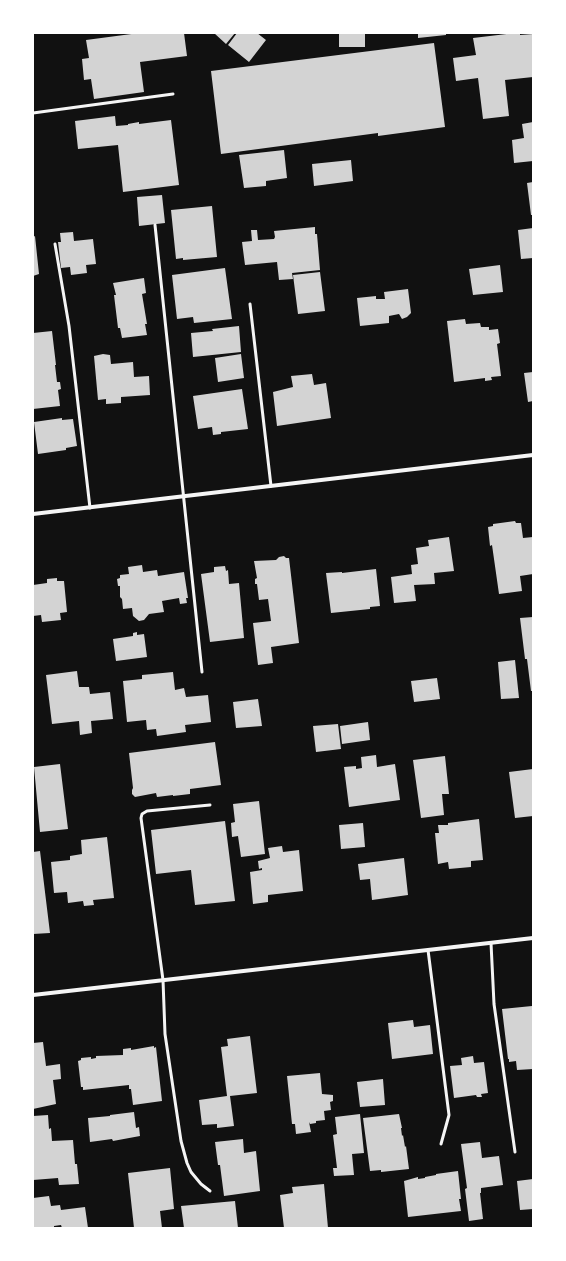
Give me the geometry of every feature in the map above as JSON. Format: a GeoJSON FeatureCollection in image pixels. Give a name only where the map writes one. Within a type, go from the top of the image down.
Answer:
{"type":"FeatureCollection","features":[{"type":"Feature","properties":{"kind":"street"},"geometry":{"type":"LineString","coordinates":[[33,514],[533,455]]}},
{"type":"Feature","properties":{"kind":"street"},"geometry":{"type":"LineString","coordinates":[[33,995],[533,938]]}},
{"type":"Feature","properties":{"kind":"lane"},"geometry":{"type":"LineString","coordinates":[[33,113],[173,94]]}},
{"type":"Feature","properties":{"kind":"lane"},"geometry":{"type":"LineString","coordinates":[[155,226],[202,672]]}},
{"type":"Feature","properties":{"kind":"lane"},"geometry":{"type":"LineString","coordinates":[[55,244],[69,326],[90,508]]}},
{"type":"Feature","properties":{"kind":"lane"},"geometry":{"type":"LineString","coordinates":[[250,304],[271,486]]}},
{"type":"Feature","properties":{"kind":"lane"},"geometry":{"type":"LineString","coordinates":[[210,805],[147,811],[142,814],[142,826],[163,980],[165,1034],[173,1096],[186,1163],[201,1184],[210,1191]]}},
{"type":"Feature","properties":{"kind":"lane"},"geometry":{"type":"LineString","coordinates":[[491,943],[494,1004],[515,1152]]}},
{"type":"Feature","properties":{"kind":"lane"},"geometry":{"type":"LineString","coordinates":[[428,950],[449,1115],[441,1144]]}},
{"type":"Feature","properties":{"kind":"building"},"geometry":{"type":"Polygon","coordinates":[[[139,33],[184,33],[187,56],[140,62],[144,92],[94,99],[91,79],[84,80],[82,59],[89,58],[86,40],[139,33]]]}},
{"type":"Feature","properties":{"kind":"building"},"geometry":{"type":"Polygon","coordinates":[[[214,33],[235,33],[226,44],[214,33]]]}},
{"type":"Feature","properties":{"kind":"building"},"geometry":{"type":"Polygon","coordinates":[[[237,33],[257,33],[266,40],[249,62],[228,45],[237,33]]]}},
{"type":"Feature","properties":{"kind":"building"},"geometry":{"type":"Polygon","coordinates":[[[339,33],[365,33],[365,47],[339,47],[339,33]]]}},
{"type":"Feature","properties":{"kind":"building"},"geometry":{"type":"Polygon","coordinates":[[[418,33],[446,33],[446,35],[418,38],[418,33]]]}},
{"type":"Feature","properties":{"kind":"building"},"geometry":{"type":"Polygon","coordinates":[[[520,33],[520,35],[533,34],[533,77],[505,80],[509,116],[483,119],[478,78],[456,81],[453,58],[476,55],[473,38],[520,33]]]}},
{"type":"Feature","properties":{"kind":"building"},"geometry":{"type":"Polygon","coordinates":[[[434,43],[445,127],[378,136],[378,133],[221,154],[211,71],[434,43]]]}},
{"type":"Feature","properties":{"kind":"building"},"geometry":{"type":"Polygon","coordinates":[[[115,116],[116,126],[139,122],[139,124],[171,120],[179,185],[123,192],[118,145],[78,149],[75,121],[115,116]]]}},
{"type":"Feature","properties":{"kind":"building"},"geometry":{"type":"Polygon","coordinates":[[[533,122],[533,161],[514,163],[512,140],[524,138],[522,124],[533,122]]]}},
{"type":"Feature","properties":{"kind":"building"},"geometry":{"type":"Polygon","coordinates":[[[284,150],[287,178],[266,181],[266,186],[244,188],[239,155],[284,150]]]}},
{"type":"Feature","properties":{"kind":"building"},"geometry":{"type":"Polygon","coordinates":[[[351,160],[353,181],[314,186],[312,164],[351,160]]]}},
{"type":"Feature","properties":{"kind":"building"},"geometry":{"type":"Polygon","coordinates":[[[533,182],[533,215],[531,215],[527,183],[533,182]]]}},
{"type":"Feature","properties":{"kind":"building"},"geometry":{"type":"Polygon","coordinates":[[[162,195],[165,223],[139,226],[137,197],[162,195]]]}},
{"type":"Feature","properties":{"kind":"building"},"geometry":{"type":"Polygon","coordinates":[[[212,206],[217,257],[183,260],[183,258],[176,259],[171,210],[212,206]]]}},
{"type":"Feature","properties":{"kind":"building"},"geometry":{"type":"Polygon","coordinates":[[[315,227],[320,270],[292,273],[293,279],[279,280],[277,262],[245,265],[242,242],[252,241],[251,230],[257,230],[258,240],[274,239],[274,231],[315,227]]]}},
{"type":"Feature","properties":{"kind":"building"},"geometry":{"type":"Polygon","coordinates":[[[533,228],[533,258],[521,259],[518,230],[533,228]]]}},
{"type":"Feature","properties":{"kind":"building"},"geometry":{"type":"Polygon","coordinates":[[[73,232],[74,241],[93,239],[96,264],[86,265],[87,273],[71,275],[70,267],[61,268],[58,242],[61,242],[60,233],[73,232]]]}},
{"type":"Feature","properties":{"kind":"building"},"geometry":{"type":"Polygon","coordinates":[[[35,236],[39,274],[33,276],[33,237],[35,236]]]}},
{"type":"Feature","properties":{"kind":"building"},"geometry":{"type":"Polygon","coordinates":[[[500,265],[503,292],[473,295],[469,269],[500,265]]]}},
{"type":"Feature","properties":{"kind":"building"},"geometry":{"type":"Polygon","coordinates":[[[225,268],[232,319],[194,323],[193,317],[177,319],[172,275],[225,268]]]}},
{"type":"Feature","properties":{"kind":"building"},"geometry":{"type":"Polygon","coordinates":[[[320,272],[325,311],[298,314],[293,275],[320,272]]]}},
{"type":"Feature","properties":{"kind":"building"},"geometry":{"type":"Polygon","coordinates":[[[144,278],[146,293],[142,294],[147,324],[145,324],[147,335],[122,338],[120,328],[118,328],[114,295],[116,295],[113,283],[144,278]]]}},
{"type":"Feature","properties":{"kind":"building"},"geometry":{"type":"Polygon","coordinates":[[[408,289],[411,313],[407,317],[402,319],[399,314],[389,316],[389,323],[360,326],[357,298],[376,296],[376,299],[385,299],[384,292],[408,289]]]}},
{"type":"Feature","properties":{"kind":"building"},"geometry":{"type":"Polygon","coordinates":[[[465,319],[466,324],[480,323],[481,327],[489,327],[489,330],[498,329],[500,343],[497,344],[501,376],[491,377],[492,380],[485,381],[485,378],[454,382],[447,321],[465,319]]]}},
{"type":"Feature","properties":{"kind":"building"},"geometry":{"type":"Polygon","coordinates":[[[239,326],[241,352],[193,357],[191,333],[239,326]]]}},
{"type":"Feature","properties":{"kind":"building"},"geometry":{"type":"Polygon","coordinates":[[[52,331],[57,382],[60,382],[61,389],[58,390],[60,406],[33,409],[33,333],[52,331]]]}},
{"type":"Feature","properties":{"kind":"building"},"geometry":{"type":"Polygon","coordinates":[[[103,354],[110,355],[111,364],[133,362],[134,377],[149,376],[150,395],[121,397],[121,403],[106,404],[106,399],[98,400],[94,356],[103,354]]]}},
{"type":"Feature","properties":{"kind":"building"},"geometry":{"type":"Polygon","coordinates":[[[241,354],[244,378],[218,382],[215,358],[241,354]]]}},
{"type":"Feature","properties":{"kind":"building"},"geometry":{"type":"Polygon","coordinates":[[[533,372],[533,401],[528,402],[524,373],[533,372]]]}},
{"type":"Feature","properties":{"kind":"building"},"geometry":{"type":"Polygon","coordinates":[[[312,374],[314,385],[326,383],[331,418],[277,426],[273,392],[293,387],[291,376],[312,374]]]}},
{"type":"Feature","properties":{"kind":"building"},"geometry":{"type":"Polygon","coordinates":[[[242,389],[248,429],[221,432],[221,434],[213,435],[212,427],[198,429],[193,396],[242,389]]]}},
{"type":"Feature","properties":{"kind":"building"},"geometry":{"type":"Polygon","coordinates":[[[62,418],[62,420],[73,419],[77,446],[66,448],[66,450],[38,454],[34,422],[62,418]]]}},
{"type":"Feature","properties":{"kind":"building"},"geometry":{"type":"Polygon","coordinates":[[[515,521],[516,523],[521,523],[523,538],[533,537],[533,574],[520,576],[522,591],[499,594],[488,527],[493,526],[493,524],[515,521]]]}},
{"type":"Feature","properties":{"kind":"building"},"geometry":{"type":"Polygon","coordinates":[[[449,537],[454,571],[434,573],[435,584],[414,585],[416,601],[394,603],[391,577],[412,574],[411,565],[418,564],[416,548],[429,546],[428,540],[449,537]]]}},
{"type":"Feature","properties":{"kind":"building"},"geometry":{"type":"Polygon","coordinates":[[[284,556],[289,558],[299,643],[271,647],[273,663],[258,665],[253,623],[271,621],[268,599],[259,600],[257,584],[255,584],[255,579],[257,578],[254,561],[276,560],[279,557],[284,556]]]}},
{"type":"Feature","properties":{"kind":"building"},"geometry":{"type":"Polygon","coordinates":[[[142,565],[143,572],[157,570],[158,576],[184,572],[188,598],[186,598],[187,603],[180,604],[179,598],[162,601],[164,612],[149,614],[144,620],[139,621],[133,616],[132,608],[123,609],[122,599],[120,597],[120,586],[118,586],[117,579],[120,578],[120,575],[129,574],[128,567],[142,565]]]}},
{"type":"Feature","properties":{"kind":"building"},"geometry":{"type":"Polygon","coordinates":[[[225,566],[226,571],[228,570],[229,584],[239,583],[244,638],[210,642],[201,574],[214,572],[214,567],[225,566]]]}},
{"type":"Feature","properties":{"kind":"building"},"geometry":{"type":"Polygon","coordinates":[[[376,569],[380,606],[370,607],[370,609],[331,613],[326,573],[342,573],[376,569]]]}},
{"type":"Feature","properties":{"kind":"building"},"geometry":{"type":"Polygon","coordinates":[[[57,578],[57,581],[64,581],[67,612],[60,613],[61,620],[42,622],[41,615],[33,616],[33,585],[47,583],[47,579],[57,578]]]}},
{"type":"Feature","properties":{"kind":"building"},"geometry":{"type":"Polygon","coordinates":[[[533,617],[533,691],[531,691],[520,618],[533,617]]]}},
{"type":"Feature","properties":{"kind":"building"},"geometry":{"type":"Polygon","coordinates":[[[137,632],[137,635],[144,634],[147,657],[116,661],[113,639],[133,636],[133,633],[137,632]]]}},
{"type":"Feature","properties":{"kind":"building"},"geometry":{"type":"Polygon","coordinates":[[[515,660],[519,698],[501,699],[498,662],[515,660]]]}},
{"type":"Feature","properties":{"kind":"building"},"geometry":{"type":"Polygon","coordinates":[[[77,671],[79,687],[89,687],[90,694],[110,692],[113,719],[91,721],[92,733],[80,735],[79,721],[52,724],[46,675],[77,671]]]}},
{"type":"Feature","properties":{"kind":"building"},"geometry":{"type":"Polygon","coordinates":[[[173,672],[175,690],[184,688],[186,697],[208,695],[211,722],[185,725],[186,732],[157,736],[156,729],[147,730],[146,720],[127,722],[123,681],[142,679],[142,675],[173,672]]]}},
{"type":"Feature","properties":{"kind":"building"},"geometry":{"type":"Polygon","coordinates":[[[437,678],[440,699],[414,702],[411,681],[437,678]]]}},
{"type":"Feature","properties":{"kind":"building"},"geometry":{"type":"Polygon","coordinates":[[[258,699],[262,726],[236,728],[233,702],[258,699]]]}},
{"type":"Feature","properties":{"kind":"building"},"geometry":{"type":"Polygon","coordinates":[[[368,722],[370,740],[342,744],[340,726],[368,722]]]}},
{"type":"Feature","properties":{"kind":"building"},"geometry":{"type":"Polygon","coordinates":[[[338,724],[341,749],[316,752],[313,726],[338,724]]]}},
{"type":"Feature","properties":{"kind":"building"},"geometry":{"type":"Polygon","coordinates":[[[215,742],[221,785],[190,789],[190,794],[173,796],[157,797],[156,793],[135,797],[132,794],[133,788],[129,753],[215,742]]]}},
{"type":"Feature","properties":{"kind":"building"},"geometry":{"type":"Polygon","coordinates":[[[376,755],[377,767],[395,764],[400,800],[349,807],[344,767],[356,766],[356,769],[362,768],[361,757],[376,755]]]}},
{"type":"Feature","properties":{"kind":"building"},"geometry":{"type":"Polygon","coordinates":[[[445,756],[449,794],[442,794],[444,815],[421,818],[413,760],[445,756]]]}},
{"type":"Feature","properties":{"kind":"building"},"geometry":{"type":"Polygon","coordinates":[[[60,764],[68,829],[40,832],[34,767],[60,764]]]}},
{"type":"Feature","properties":{"kind":"building"},"geometry":{"type":"Polygon","coordinates":[[[533,769],[533,816],[515,818],[509,772],[533,769]]]}},
{"type":"Feature","properties":{"kind":"building"},"geometry":{"type":"Polygon","coordinates":[[[259,801],[265,854],[241,857],[238,836],[232,837],[231,823],[235,822],[233,804],[259,801]]]}},
{"type":"Feature","properties":{"kind":"building"},"geometry":{"type":"Polygon","coordinates":[[[479,819],[483,860],[471,861],[471,867],[449,869],[448,862],[438,864],[435,833],[439,833],[438,825],[448,825],[448,823],[479,819]]]}},
{"type":"Feature","properties":{"kind":"building"},"geometry":{"type":"Polygon","coordinates":[[[225,821],[235,901],[195,905],[191,870],[156,874],[151,830],[225,821]]]}},
{"type":"Feature","properties":{"kind":"building"},"geometry":{"type":"Polygon","coordinates":[[[363,823],[365,847],[341,849],[339,825],[363,823]]]}},
{"type":"Feature","properties":{"kind":"building"},"geometry":{"type":"Polygon","coordinates":[[[107,837],[114,898],[93,900],[94,905],[84,906],[83,901],[68,903],[67,892],[54,893],[51,862],[70,860],[70,856],[82,854],[81,840],[107,837]]]}},
{"type":"Feature","properties":{"kind":"building"},"geometry":{"type":"Polygon","coordinates":[[[282,846],[283,852],[299,850],[303,891],[268,895],[268,902],[253,904],[250,872],[262,870],[262,868],[259,869],[258,861],[270,858],[268,848],[282,846]]]}},
{"type":"Feature","properties":{"kind":"building"},"geometry":{"type":"Polygon","coordinates":[[[40,851],[50,933],[33,934],[33,852],[40,851]]]}},
{"type":"Feature","properties":{"kind":"building"},"geometry":{"type":"Polygon","coordinates":[[[404,858],[408,895],[372,900],[370,879],[360,880],[358,864],[404,858]]]}},
{"type":"Feature","properties":{"kind":"building"},"geometry":{"type":"Polygon","coordinates":[[[532,1006],[533,1069],[517,1070],[516,1061],[509,1062],[508,1059],[502,1009],[532,1006]]]}},
{"type":"Feature","properties":{"kind":"building"},"geometry":{"type":"Polygon","coordinates":[[[413,1020],[414,1027],[430,1025],[433,1054],[392,1059],[388,1023],[413,1020]]]}},
{"type":"Feature","properties":{"kind":"building"},"geometry":{"type":"Polygon","coordinates":[[[250,1036],[257,1093],[230,1096],[234,1126],[217,1128],[217,1124],[202,1125],[199,1100],[227,1096],[221,1047],[228,1046],[227,1039],[250,1036]]]}},
{"type":"Feature","properties":{"kind":"building"},"geometry":{"type":"Polygon","coordinates":[[[43,1042],[46,1066],[60,1064],[61,1079],[53,1080],[56,1104],[33,1109],[33,1043],[43,1042]]]}},
{"type":"Feature","properties":{"kind":"building"},"geometry":{"type":"Polygon","coordinates":[[[154,1046],[154,1048],[156,1047],[162,1101],[133,1105],[129,1085],[83,1090],[83,1087],[81,1087],[78,1061],[81,1060],[81,1058],[91,1057],[91,1059],[96,1058],[96,1056],[123,1055],[123,1049],[131,1048],[131,1050],[154,1046]]]}},
{"type":"Feature","properties":{"kind":"building"},"geometry":{"type":"Polygon","coordinates":[[[473,1056],[474,1063],[484,1062],[488,1093],[481,1094],[482,1097],[477,1097],[476,1095],[454,1098],[450,1066],[462,1065],[461,1058],[473,1056]]]}},
{"type":"Feature","properties":{"kind":"building"},"geometry":{"type":"Polygon","coordinates":[[[320,1073],[322,1094],[333,1095],[333,1101],[330,1102],[331,1110],[324,1111],[325,1120],[316,1121],[316,1123],[310,1124],[309,1122],[311,1132],[296,1134],[295,1124],[292,1124],[287,1076],[320,1073]]]}},
{"type":"Feature","properties":{"kind":"building"},"geometry":{"type":"Polygon","coordinates":[[[383,1079],[385,1105],[360,1107],[357,1082],[383,1079]]]}},
{"type":"Feature","properties":{"kind":"building"},"geometry":{"type":"Polygon","coordinates":[[[134,1112],[136,1128],[139,1127],[140,1136],[113,1141],[112,1139],[90,1142],[88,1118],[134,1112]]]}},
{"type":"Feature","properties":{"kind":"building"},"geometry":{"type":"Polygon","coordinates":[[[360,1114],[364,1153],[352,1154],[354,1175],[334,1176],[333,1168],[337,1168],[333,1135],[337,1134],[335,1117],[360,1114]]]}},
{"type":"Feature","properties":{"kind":"building"},"geometry":{"type":"Polygon","coordinates":[[[399,1114],[409,1169],[381,1172],[381,1170],[370,1171],[363,1118],[399,1114]]]}},
{"type":"Feature","properties":{"kind":"building"},"geometry":{"type":"Polygon","coordinates":[[[48,1115],[52,1141],[73,1140],[75,1164],[77,1164],[79,1184],[59,1185],[58,1178],[33,1180],[33,1116],[48,1115]]]}},
{"type":"Feature","properties":{"kind":"building"},"geometry":{"type":"Polygon","coordinates":[[[243,1139],[244,1153],[256,1151],[260,1191],[224,1196],[215,1142],[243,1139]]]}},
{"type":"Feature","properties":{"kind":"building"},"geometry":{"type":"Polygon","coordinates":[[[480,1142],[482,1158],[499,1156],[503,1185],[481,1188],[480,1193],[483,1219],[469,1221],[465,1189],[467,1188],[461,1144],[480,1142]]]}},
{"type":"Feature","properties":{"kind":"building"},"geometry":{"type":"Polygon","coordinates":[[[170,1168],[174,1209],[160,1211],[162,1228],[134,1228],[128,1173],[170,1168]]]}},
{"type":"Feature","properties":{"kind":"building"},"geometry":{"type":"Polygon","coordinates":[[[458,1171],[461,1211],[408,1217],[404,1181],[418,1177],[418,1179],[425,1178],[436,1174],[458,1171]]]}},
{"type":"Feature","properties":{"kind":"building"},"geometry":{"type":"Polygon","coordinates":[[[533,1179],[533,1209],[520,1210],[517,1181],[533,1179]]]}},
{"type":"Feature","properties":{"kind":"building"},"geometry":{"type":"Polygon","coordinates":[[[324,1184],[328,1228],[284,1228],[280,1195],[293,1193],[292,1187],[324,1184]]]}},
{"type":"Feature","properties":{"kind":"building"},"geometry":{"type":"Polygon","coordinates":[[[49,1196],[51,1206],[60,1205],[61,1210],[85,1207],[88,1228],[62,1228],[61,1225],[54,1226],[54,1228],[33,1228],[33,1198],[49,1196]]]}},
{"type":"Feature","properties":{"kind":"building"},"geometry":{"type":"Polygon","coordinates":[[[235,1201],[238,1228],[184,1228],[181,1206],[235,1201]]]}}]}
